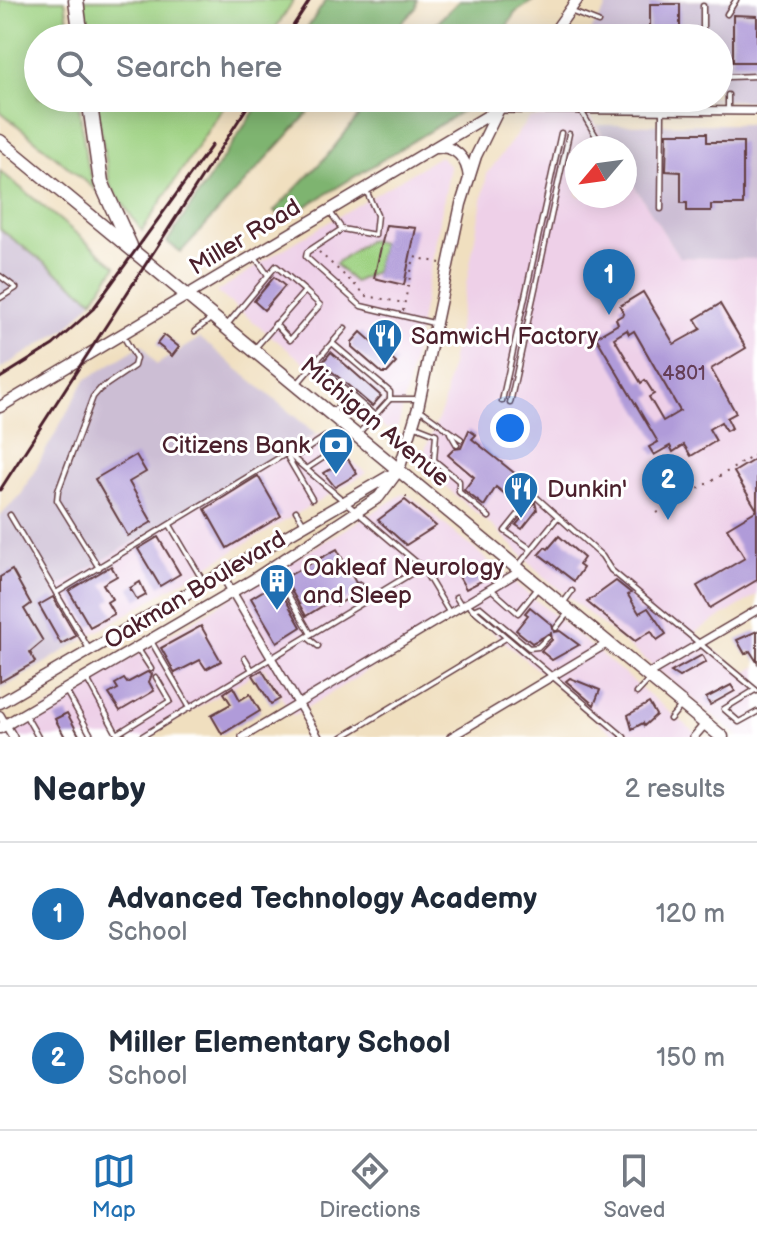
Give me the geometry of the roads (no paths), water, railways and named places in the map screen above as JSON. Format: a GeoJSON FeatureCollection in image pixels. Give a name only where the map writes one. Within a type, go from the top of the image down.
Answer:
{"type":"FeatureCollection","features":[{"type":"Feature","properties":{"kind":"highway"},"geometry":{"type":"LineString","coordinates":[[76,0],[79,24]]}},
{"type":"Feature","properties":{"kind":"highway"},"geometry":{"type":"LineString","coordinates":[[91,112],[101,182],[130,246]]}},
{"type":"Feature","properties":{"kind":"main road","name":"Michigan Avenue"},"geometry":{"type":"LineString","coordinates":[[0,141],[722,737]]}},
{"type":"Feature","properties":{"kind":"street"},"geometry":{"type":"LineString","coordinates":[[560,24],[577,0]]}},
{"type":"Feature","properties":{"kind":"street"},"geometry":{"type":"LineString","coordinates":[[733,110],[757,111]]}},
{"type":"Feature","properties":{"kind":"street","name":"Miller Road"},"geometry":{"type":"LineString","coordinates":[[0,407],[494,112]]}},
{"type":"Feature","properties":{"kind":"street","name":"Oakman Boulevard"},"geometry":{"type":"LineString","coordinates":[[2,722],[25,714],[138,649],[254,579],[379,497],[399,470],[419,404],[469,180],[498,112]]}},
{"type":"Feature","properties":{"kind":"street"},"geometry":{"type":"LineString","coordinates":[[427,151],[441,146],[460,154],[469,180]]}},
{"type":"Feature","properties":{"kind":"street","name":"Oakman Boulevard"},"geometry":{"type":"LineString","coordinates":[[0,703],[342,500],[399,470]]}},
{"type":"Feature","properties":{"kind":"street"},"geometry":{"type":"LineString","coordinates":[[244,560],[243,572],[254,579]]}},
{"type":"Feature","properties":{"kind":"street"},"geometry":{"type":"LineString","coordinates":[[243,737],[518,569]]}},
{"type":"Feature","properties":{"kind":"street"},"geometry":{"type":"LineString","coordinates":[[221,573],[318,737]]}},
{"type":"Feature","properties":{"kind":"street"},"geometry":{"type":"LineString","coordinates":[[648,677],[757,610]]}},
{"type":"Feature","properties":{"kind":"street"},"geometry":{"type":"LineString","coordinates":[[451,737],[608,643]]}},
{"type":"Feature","properties":{"kind":"street"},"geometry":{"type":"LineString","coordinates":[[76,660],[87,679]]}},
{"type":"Feature","properties":{"kind":"street"},"geometry":{"type":"LineString","coordinates":[[2,722],[13,737]]}},
{"type":"Feature","properties":{"kind":"street"},"geometry":{"type":"LineString","coordinates":[[694,737],[706,723]]}},
{"type":"Feature","properties":{"kind":"lane"},"geometry":{"type":"LineString","coordinates":[[727,14],[736,0]]}},
{"type":"Feature","properties":{"kind":"lane"},"geometry":{"type":"LineString","coordinates":[[703,6],[703,24]]}},
{"type":"Feature","properties":{"kind":"lane"},"geometry":{"type":"LineString","coordinates":[[569,11],[598,22]]}},
{"type":"Feature","properties":{"kind":"lane"},"geometry":{"type":"LineString","coordinates":[[733,77],[757,76]]}},
{"type":"Feature","properties":{"kind":"lane"},"geometry":{"type":"LineString","coordinates":[[582,112],[596,136]]}},
{"type":"Feature","properties":{"kind":"lane"},"geometry":{"type":"LineString","coordinates":[[661,209],[662,112]]}},
{"type":"Feature","properties":{"kind":"lane"},"geometry":{"type":"LineString","coordinates":[[502,401],[561,133]]}},
{"type":"Feature","properties":{"kind":"lane"},"geometry":{"type":"LineString","coordinates":[[510,403],[569,134]]}},
{"type":"Feature","properties":{"kind":"lane"},"geometry":{"type":"LineString","coordinates":[[329,210],[342,229],[375,235],[378,231],[377,215],[365,188]]}},
{"type":"Feature","properties":{"kind":"lane"},"geometry":{"type":"LineString","coordinates":[[342,229],[307,252],[306,257],[361,306],[435,324]]}},
{"type":"Feature","properties":{"kind":"lane"},"geometry":{"type":"LineString","coordinates":[[253,255],[268,275]]}},
{"type":"Feature","properties":{"kind":"lane"},"geometry":{"type":"LineString","coordinates":[[226,326],[276,266],[320,305],[290,340],[275,324]]}},
{"type":"Feature","properties":{"kind":"lane"},"geometry":{"type":"LineString","coordinates":[[0,276],[16,288],[0,298]]}},
{"type":"Feature","properties":{"kind":"lane"},"geometry":{"type":"LineString","coordinates":[[254,349],[305,291]]}},
{"type":"Feature","properties":{"kind":"lane"},"geometry":{"type":"LineString","coordinates":[[195,331],[214,316]]}},
{"type":"Feature","properties":{"kind":"lane"},"geometry":{"type":"LineString","coordinates":[[297,385],[345,328]]}},
{"type":"Feature","properties":{"kind":"lane"},"geometry":{"type":"LineString","coordinates":[[99,568],[57,500],[93,397],[134,366],[136,358],[122,334]]}},
{"type":"Feature","properties":{"kind":"lane"},"geometry":{"type":"LineString","coordinates":[[332,343],[390,392],[390,399],[357,435]]}},
{"type":"Feature","properties":{"kind":"lane"},"geometry":{"type":"LineString","coordinates":[[339,359],[344,353]]}},
{"type":"Feature","properties":{"kind":"lane"},"geometry":{"type":"LineString","coordinates":[[348,367],[353,361]]}},
{"type":"Feature","properties":{"kind":"lane"},"geometry":{"type":"LineString","coordinates":[[314,363],[346,387],[374,415]]}},
{"type":"Feature","properties":{"kind":"lane"},"geometry":{"type":"LineString","coordinates":[[357,375],[362,368]]}},
{"type":"Feature","properties":{"kind":"lane"},"geometry":{"type":"LineString","coordinates":[[366,383],[372,377]]}},
{"type":"Feature","properties":{"kind":"lane"},"geometry":{"type":"LineString","coordinates":[[375,391],[381,384]]}},
{"type":"Feature","properties":{"kind":"lane"},"geometry":{"type":"LineString","coordinates":[[331,414],[353,394]]}},
{"type":"Feature","properties":{"kind":"lane"},"geometry":{"type":"LineString","coordinates":[[390,399],[419,404],[461,439]]}},
{"type":"Feature","properties":{"kind":"lane"},"geometry":{"type":"LineString","coordinates":[[413,424],[436,434],[434,460],[459,481],[459,492],[489,517]]}},
{"type":"Feature","properties":{"kind":"lane"},"geometry":{"type":"LineString","coordinates":[[450,432],[457,445]]}},
{"type":"Feature","properties":{"kind":"lane"},"geometry":{"type":"LineString","coordinates":[[290,458],[325,437]]}},
{"type":"Feature","properties":{"kind":"lane"},"geometry":{"type":"LineString","coordinates":[[306,469],[338,448]]}},
{"type":"Feature","properties":{"kind":"lane"},"geometry":{"type":"LineString","coordinates":[[56,593],[269,467],[287,453],[312,499]]}},
{"type":"Feature","properties":{"kind":"lane"},"geometry":{"type":"LineString","coordinates":[[290,458],[422,567],[428,582],[449,612]]}},
{"type":"Feature","properties":{"kind":"lane"},"geometry":{"type":"LineString","coordinates":[[531,549],[507,533],[505,527],[534,495],[602,556],[611,570],[756,690],[724,709],[739,722],[757,712]]}},
{"type":"Feature","properties":{"kind":"lane"},"geometry":{"type":"LineString","coordinates":[[296,511],[304,524]]}},
{"type":"Feature","properties":{"kind":"lane"},"geometry":{"type":"LineString","coordinates":[[10,515],[90,651]]}},
{"type":"Feature","properties":{"kind":"lane"},"geometry":{"type":"LineString","coordinates":[[518,569],[557,518]]}},
{"type":"Feature","properties":{"kind":"lane"},"geometry":{"type":"LineString","coordinates":[[170,525],[204,582]]}},
{"type":"Feature","properties":{"kind":"lane"},"geometry":{"type":"LineString","coordinates":[[368,531],[374,527]]}},
{"type":"Feature","properties":{"kind":"lane"},"geometry":{"type":"LineString","coordinates":[[272,567],[318,646]]}},
{"type":"Feature","properties":{"kind":"lane"},"geometry":{"type":"LineString","coordinates":[[141,737],[422,567]]}},
{"type":"Feature","properties":{"kind":"lane"},"geometry":{"type":"LineString","coordinates":[[490,588],[518,613],[539,586]]}},
{"type":"Feature","properties":{"kind":"lane"},"geometry":{"type":"LineString","coordinates":[[556,628],[572,591]]}},
{"type":"Feature","properties":{"kind":"lane"},"geometry":{"type":"LineString","coordinates":[[456,597],[624,737]]}},
{"type":"Feature","properties":{"kind":"lane"},"geometry":{"type":"LineString","coordinates":[[473,610],[480,607],[529,648],[538,647],[548,637]]}},
{"type":"Feature","properties":{"kind":"lane"},"geometry":{"type":"LineString","coordinates":[[342,737],[506,638]]}},
{"type":"Feature","properties":{"kind":"lane"},"geometry":{"type":"LineString","coordinates":[[151,641],[190,708]]}},
{"type":"Feature","properties":{"kind":"lane"},"geometry":{"type":"LineString","coordinates":[[138,649],[151,669]]}},
{"type":"Feature","properties":{"kind":"lane"},"geometry":{"type":"LineString","coordinates":[[245,658],[252,670]]}},
{"type":"Feature","properties":{"kind":"lane"},"geometry":{"type":"LineString","coordinates":[[87,679],[117,734],[170,701],[156,677]]}},
{"type":"Feature","properties":{"kind":"lane"},"geometry":{"type":"LineString","coordinates":[[637,693],[648,677]]}},
{"type":"Feature","properties":{"kind":"lane"},"geometry":{"type":"LineString","coordinates":[[66,691],[92,737]]}},
{"type":"Feature","properties":{"kind":"lane"},"geometry":{"type":"LineString","coordinates":[[670,719],[682,704]]}},
{"type":"Feature","properties":{"kind":"lane"},"geometry":{"type":"LineString","coordinates":[[25,714],[38,737]]}},
{"type":"Feature","properties":{"kind":"railway"},"geometry":{"type":"LineString","coordinates":[[294,24],[310,0]]}},
{"type":"Feature","properties":{"kind":"railway"},"geometry":{"type":"LineString","coordinates":[[0,490],[244,112]]}},
{"type":"Feature","properties":{"kind":"railway"},"geometry":{"type":"LineString","coordinates":[[0,378],[53,345],[93,309],[212,145]]}},
{"type":"Feature","properties":{"kind":"place","name":"Advanced Technology Academy"},"geometry":{"type":"Point","coordinates":[609,315]}},
{"type":"Feature","properties":{"kind":"place","name":"SamwicH Factory"},"geometry":{"type":"Point","coordinates":[385,367]}},
{"type":"Feature","properties":{"kind":"place","name":"Citizens Bank"},"geometry":{"type":"Point","coordinates":[336,476]}},
{"type":"Feature","properties":{"kind":"place","name":"Dunkin'"},"geometry":{"type":"Point","coordinates":[521,520]}},
{"type":"Feature","properties":{"kind":"place","name":"Miller Elementary School"},"geometry":{"type":"Point","coordinates":[668,520]}},
{"type":"Feature","properties":{"kind":"place","name":"Oakleaf Neurology and Sleep"},"geometry":{"type":"Point","coordinates":[277,612]}}]}
